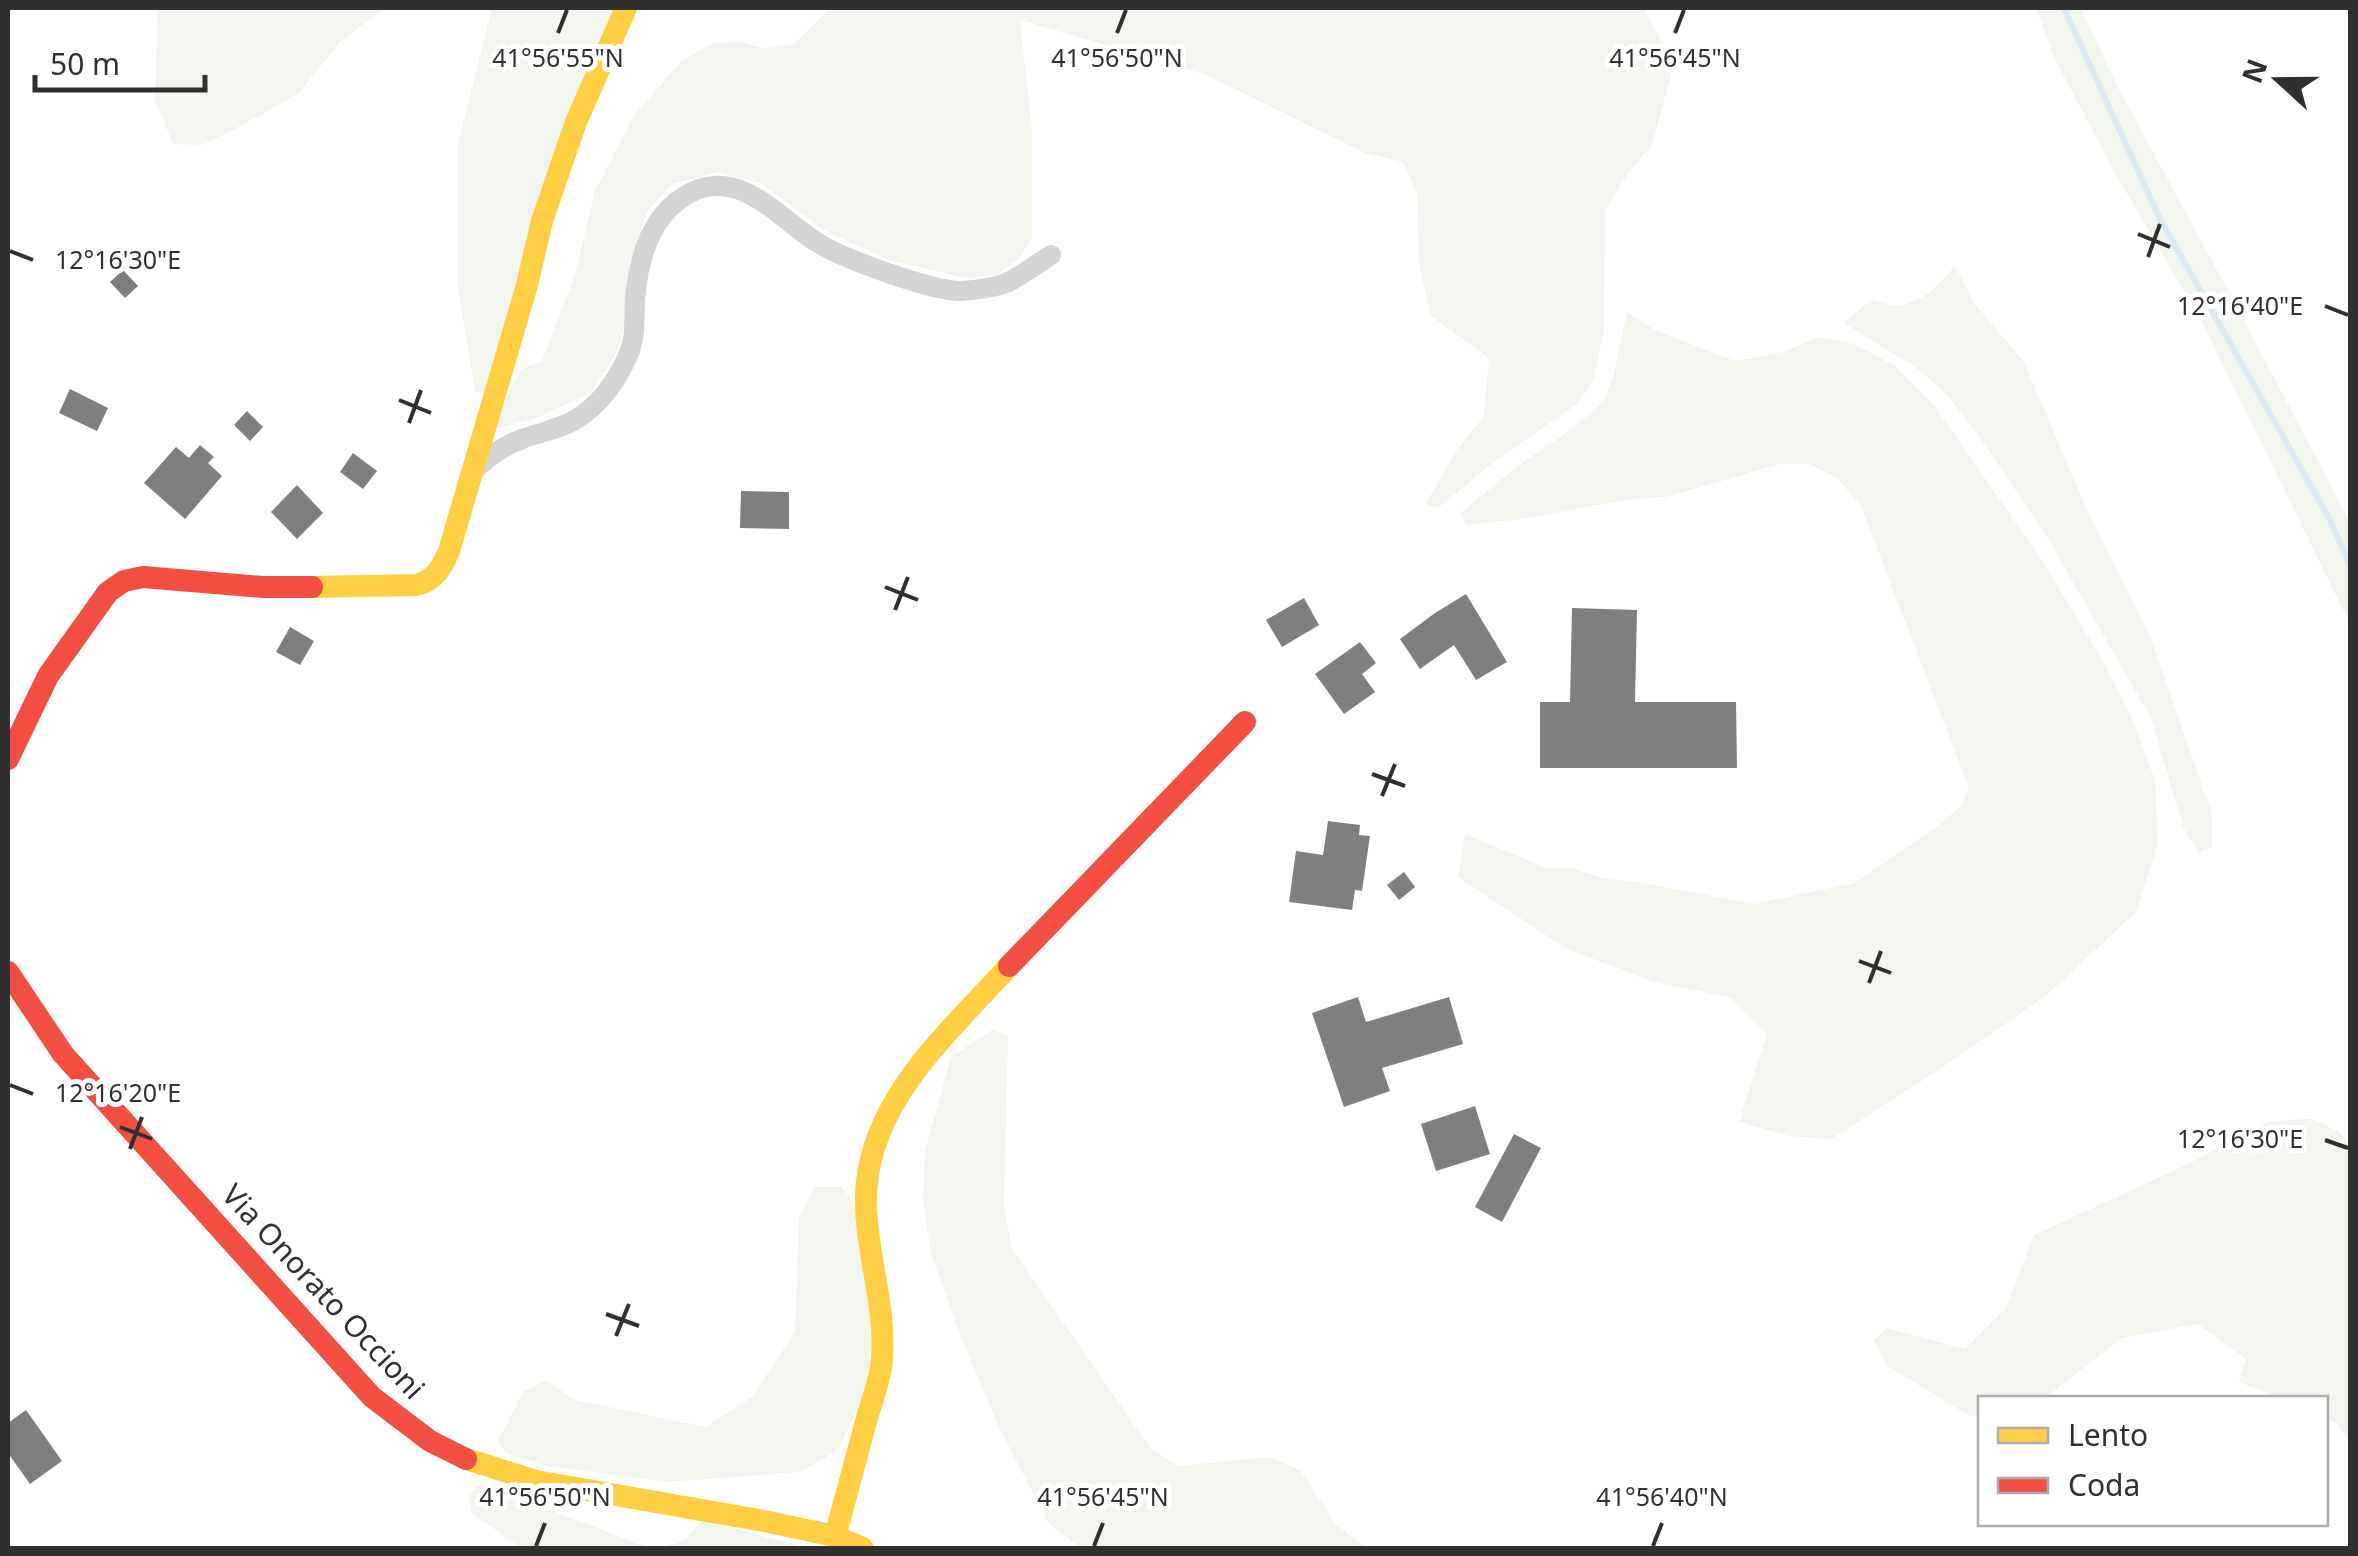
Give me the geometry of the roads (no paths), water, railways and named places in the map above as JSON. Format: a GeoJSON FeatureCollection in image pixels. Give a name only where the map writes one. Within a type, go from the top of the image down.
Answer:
{"type":"FeatureCollection","features":[{"type":"Feature","properties":{"kind":"street"},"geometry":{"type":"LineString","coordinates":[[8,759],[48,676],[108,592],[129,578],[263,587],[422,586],[441,570],[527,285],[542,221],[576,122],[626,8]]}},
{"type":"Feature","properties":{"kind":"street"},"geometry":{"type":"LineString","coordinates":[[471,474],[484,460],[518,440],[576,420],[606,394],[628,358],[634,337],[638,270],[652,233],[666,212],[707,186],[737,188],[760,200],[818,244],[848,258],[942,288],[960,291],[1006,283],[1051,255]]}},
{"type":"Feature","properties":{"kind":"street"},"geometry":{"type":"LineString","coordinates":[[835,1536],[882,1364],[883,1334],[866,1208],[867,1172],[890,1108],[914,1071],[1030,943],[1246,722]]}},
{"type":"Feature","properties":{"kind":"street","name":"Via Onorato Occioni"},"geometry":{"type":"LineString","coordinates":[[8,972],[63,1054],[89,1084],[372,1396],[418,1433],[455,1455],[536,1481],[764,1520],[835,1536],[863,1548]]}},
{"type":"Feature","properties":{"kind":"waterway"},"geometry":{"type":"LineString","coordinates":[[2064,8],[2160,219],[2329,518],[2350,565]]}}]}
